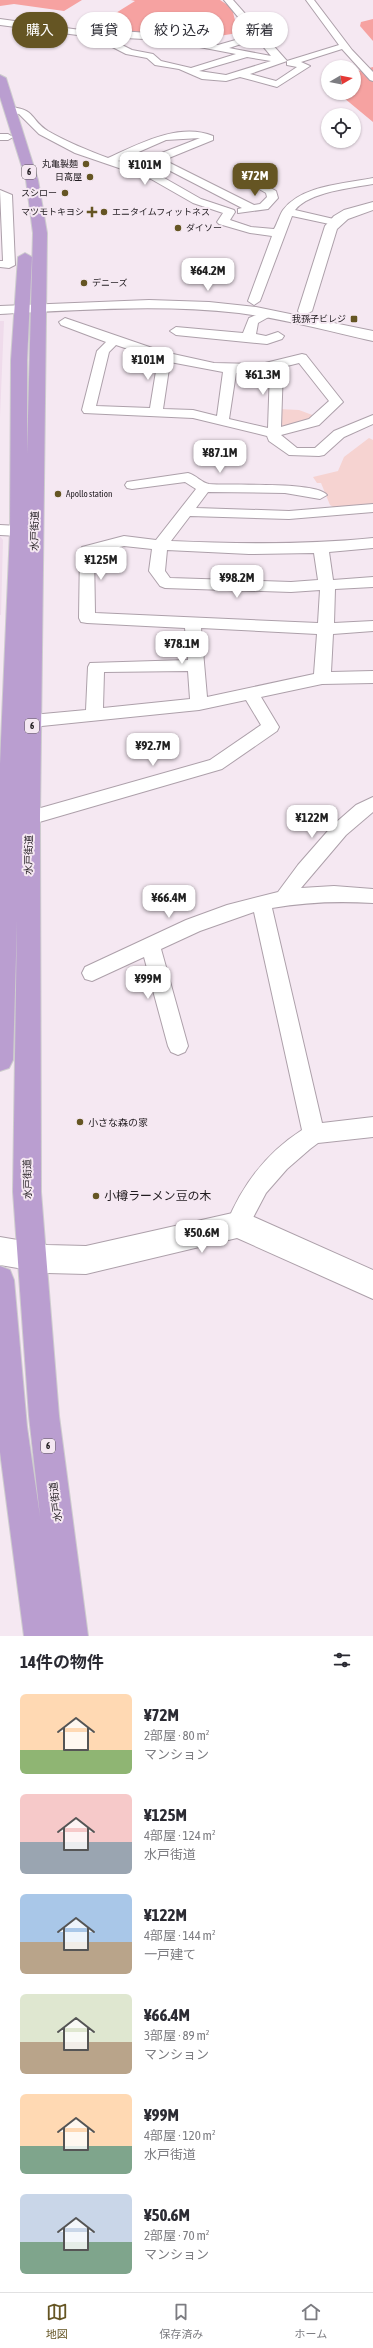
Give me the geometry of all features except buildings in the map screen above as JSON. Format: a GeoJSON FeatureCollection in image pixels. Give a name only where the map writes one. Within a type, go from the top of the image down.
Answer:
{"type":"FeatureCollection","features":[{"type":"Feature","properties":{"kind":"highway","name":"水戸街道"},"geometry":{"type":"LineString","coordinates":[[0,78],[5,111],[4,137],[21,180],[27,237],[30,305],[32,720],[28,818],[27,1192],[44,1416],[71,1636]]}},
{"type":"Feature","properties":{"kind":"highway","name":"水戸街道"},"geometry":{"type":"LineString","coordinates":[[0,1060],[9,531],[18,404],[40,233],[32,180],[5,111]]}},
{"type":"Feature","properties":{"kind":"highway"},"geometry":{"type":"LineString","coordinates":[[0,1280],[12,1427],[41,1636]]}},
{"type":"Feature","properties":{"kind":"street"},"geometry":{"type":"LineString","coordinates":[[228,0],[238,12]]}},
{"type":"Feature","properties":{"kind":"street"},"geometry":{"type":"LineString","coordinates":[[310,0],[344,46],[373,78]]}},
{"type":"Feature","properties":{"kind":"street"},"geometry":{"type":"LineString","coordinates":[[0,22],[76,32]]}},
{"type":"Feature","properties":{"kind":"street"},"geometry":{"type":"LineString","coordinates":[[121,48],[129,52],[150,56],[158,63],[181,67],[196,75],[222,78],[344,46]]}},
{"type":"Feature","properties":{"kind":"street"},"geometry":{"type":"LineString","coordinates":[[136,53],[153,48]]}},
{"type":"Feature","properties":{"kind":"street"},"geometry":{"type":"LineString","coordinates":[[195,52],[214,48]]}},
{"type":"Feature","properties":{"kind":"street"},"geometry":{"type":"LineString","coordinates":[[223,48],[305,66],[277,84],[240,74]]}},
{"type":"Feature","properties":{"kind":"street"},"geometry":{"type":"LineString","coordinates":[[271,48],[284,61]]}},
{"type":"Feature","properties":{"kind":"street"},"geometry":{"type":"LineString","coordinates":[[191,71],[248,54]]}},
{"type":"Feature","properties":{"kind":"street"},"geometry":{"type":"LineString","coordinates":[[158,63],[180,57]]}},
{"type":"Feature","properties":{"kind":"street"},"geometry":{"type":"LineString","coordinates":[[5,111],[22,111],[52,138],[79,151],[169,184],[197,201],[230,212],[264,207],[273,198],[271,191],[242,176]]}},
{"type":"Feature","properties":{"kind":"street"},"geometry":{"type":"LineString","coordinates":[[109,161],[164,136],[206,135],[209,138],[157,160],[131,169]]}},
{"type":"Feature","properties":{"kind":"street"},"geometry":{"type":"LineString","coordinates":[[157,160],[253,209]]}},
{"type":"Feature","properties":{"kind":"street"},"geometry":{"type":"LineString","coordinates":[[254,301],[279,233],[290,209],[297,201],[314,195],[373,181]]}},
{"type":"Feature","properties":{"kind":"street"},"geometry":{"type":"LineString","coordinates":[[0,193],[7,195],[9,265],[0,264]]}},
{"type":"Feature","properties":{"kind":"street"},"geometry":{"type":"LineString","coordinates":[[271,200],[290,209],[334,222]]}},
{"type":"Feature","properties":{"kind":"street"},"geometry":{"type":"LineString","coordinates":[[305,311],[325,242],[334,222],[346,213],[373,206]]}},
{"type":"Feature","properties":{"kind":"street"},"geometry":{"type":"LineString","coordinates":[[230,212],[223,222],[250,230],[279,233]]}},
{"type":"Feature","properties":{"kind":"street"},"geometry":{"type":"LineString","coordinates":[[0,305],[170,299],[195,295],[254,301],[373,326]]}},
{"type":"Feature","properties":{"kind":"street"},"geometry":{"type":"LineString","coordinates":[[170,299],[268,314],[373,336]]}},
{"type":"Feature","properties":{"kind":"street"},"geometry":{"type":"LineString","coordinates":[[0,310],[30,305]]}},
{"type":"Feature","properties":{"kind":"street"},"geometry":{"type":"LineString","coordinates":[[248,337],[251,322],[254,318],[268,314]]}},
{"type":"Feature","properties":{"kind":"street"},"geometry":{"type":"LineString","coordinates":[[65,322],[114,341],[165,356],[230,369],[261,368],[318,354]]}},
{"type":"Feature","properties":{"kind":"street"},"geometry":{"type":"LineString","coordinates":[[176,331],[267,340],[278,336]]}},
{"type":"Feature","properties":{"kind":"street"},"geometry":{"type":"LineString","coordinates":[[114,341],[103,351],[89,410],[156,411],[193,414],[273,433],[314,422],[336,402],[302,358]]}},
{"type":"Feature","properties":{"kind":"street"},"geometry":{"type":"LineString","coordinates":[[156,411],[165,356]]}},
{"type":"Feature","properties":{"kind":"street"},"geometry":{"type":"LineString","coordinates":[[277,365],[273,433],[274,438],[294,452],[319,452],[339,434],[373,419]]}},
{"type":"Feature","properties":{"kind":"street"},"geometry":{"type":"LineString","coordinates":[[223,418],[230,369]]}},
{"type":"Feature","properties":{"kind":"street"},"geometry":{"type":"LineString","coordinates":[[132,485],[188,477],[204,488],[318,490],[325,513]]}},
{"type":"Feature","properties":{"kind":"street"},"geometry":{"type":"LineString","coordinates":[[204,488],[160,545],[157,572],[164,583],[291,587],[373,582]]}},
{"type":"Feature","properties":{"kind":"street"},"geometry":{"type":"LineString","coordinates":[[186,512],[289,515],[373,508]]}},
{"type":"Feature","properties":{"kind":"street"},"geometry":{"type":"LineString","coordinates":[[373,543],[321,548],[249,549],[160,545],[124,541],[87,550],[87,618],[326,629],[373,626]]}},
{"type":"Feature","properties":{"kind":"street"},"geometry":{"type":"LineString","coordinates":[[321,548],[327,586],[326,629],[322,678]]}},
{"type":"Feature","properties":{"kind":"street"},"geometry":{"type":"LineString","coordinates":[[193,623],[199,704]]}},
{"type":"Feature","properties":{"kind":"street"},"geometry":{"type":"LineString","coordinates":[[94,714],[96,667],[196,665]]}},
{"type":"Feature","properties":{"kind":"street"},"geometry":{"type":"LineString","coordinates":[[32,720],[199,704],[322,678],[373,676]]}},
{"type":"Feature","properties":{"kind":"street"},"geometry":{"type":"LineString","coordinates":[[28,818],[216,765],[271,727],[250,693]]}},
{"type":"Feature","properties":{"kind":"street"},"geometry":{"type":"LineString","coordinates":[[288,896],[287,892],[305,869],[342,829],[366,807],[373,804]]}},
{"type":"Feature","properties":{"kind":"street"},"geometry":{"type":"LineString","coordinates":[[92,973],[212,916],[261,902],[288,896],[322,893],[373,896]]}},
{"type":"Feature","properties":{"kind":"street"},"geometry":{"type":"LineString","coordinates":[[261,902],[314,1134]]}},
{"type":"Feature","properties":{"kind":"street"},"geometry":{"type":"LineString","coordinates":[[150,945],[178,1046]]}},
{"type":"Feature","properties":{"kind":"street"},"geometry":{"type":"LineString","coordinates":[[237,1225],[241,1213],[262,1181],[297,1144],[314,1134],[373,1127]]}},
{"type":"Feature","properties":{"kind":"street"},"geometry":{"type":"LineString","coordinates":[[0,1251],[31,1256],[86,1260],[237,1225],[244,1226],[373,1285]]}},
{"type":"Feature","properties":{"kind":"shaded area"},"geometry":{"type":"Polygon","coordinates":[[[0,0],[82,0],[64,11],[14,4],[0,6],[0,0]]]}},
{"type":"Feature","properties":{"kind":"shaded area"},"geometry":{"type":"Polygon","coordinates":[[[131,0],[220,0],[232,8],[232,34],[224,35],[224,12],[140,12],[140,36],[132,36],[132,12],[117,12],[135,1],[131,0]]]}},
{"type":"Feature","properties":{"kind":"shaded area"},"geometry":{"type":"Polygon","coordinates":[[[373,19],[373,41],[360,26],[361,22],[373,19]]]}},
{"type":"Feature","properties":{"kind":"shaded area"},"geometry":{"type":"Polygon","coordinates":[[[373,67],[373,122],[361,112],[361,108],[356,108],[346,100],[361,100],[361,70],[373,67]]]}},
{"type":"Feature","properties":{"kind":"shaded area"},"geometry":{"type":"Polygon","coordinates":[[[0,321],[4,321],[0,417],[0,321]]]}},
{"type":"Feature","properties":{"kind":"shaded area"},"geometry":{"type":"Polygon","coordinates":[[[142,352],[158,356],[159,366],[141,365],[142,352]]]}},
{"type":"Feature","properties":{"kind":"shaded area"},"geometry":{"type":"Polygon","coordinates":[[[278,409],[299,410],[315,416],[297,425],[286,428],[276,428],[278,409]]]}},
{"type":"Feature","properties":{"kind":"shaded area"},"geometry":{"type":"Polygon","coordinates":[[[369,438],[373,440],[373,504],[335,508],[330,505],[321,483],[317,483],[313,477],[338,471],[344,457],[369,438]]]}},
{"type":"Feature","properties":{"kind":"shaded area"},"geometry":{"type":"Polygon","coordinates":[[[0,536],[3,540],[1,615],[0,615],[0,536]]]}},
{"type":"Feature","properties":{"kind":"place","name":"丸亀製麺"},"geometry":{"type":"Point","coordinates":[86,164]}},
{"type":"Feature","properties":{"kind":"place","name":"日高屋"},"geometry":{"type":"Point","coordinates":[90,177]}},
{"type":"Feature","properties":{"kind":"place","name":"スシロー"},"geometry":{"type":"Point","coordinates":[65,193]}},
{"type":"Feature","properties":{"kind":"place","name":"マツモトキヨシ"},"geometry":{"type":"Point","coordinates":[92,212]}},
{"type":"Feature","properties":{"kind":"place","name":"エニタイムフィットネス"},"geometry":{"type":"Point","coordinates":[104,212]}},
{"type":"Feature","properties":{"kind":"place","name":"ダイソー"},"geometry":{"type":"Point","coordinates":[178,228]}},
{"type":"Feature","properties":{"kind":"place","name":"デニーズ"},"geometry":{"type":"Point","coordinates":[84,283]}},
{"type":"Feature","properties":{"kind":"place","name":"我孫子ビレジ"},"geometry":{"type":"Point","coordinates":[354,319]}},
{"type":"Feature","properties":{"kind":"place","name":"Apollo station"},"geometry":{"type":"Point","coordinates":[58,494]}},
{"type":"Feature","properties":{"kind":"place","name":"小さな森の家"},"geometry":{"type":"Point","coordinates":[80,1122]}},
{"type":"Feature","properties":{"kind":"place","name":"小樽ラーメン豆の木"},"geometry":{"type":"Point","coordinates":[96,1196]}}]}
